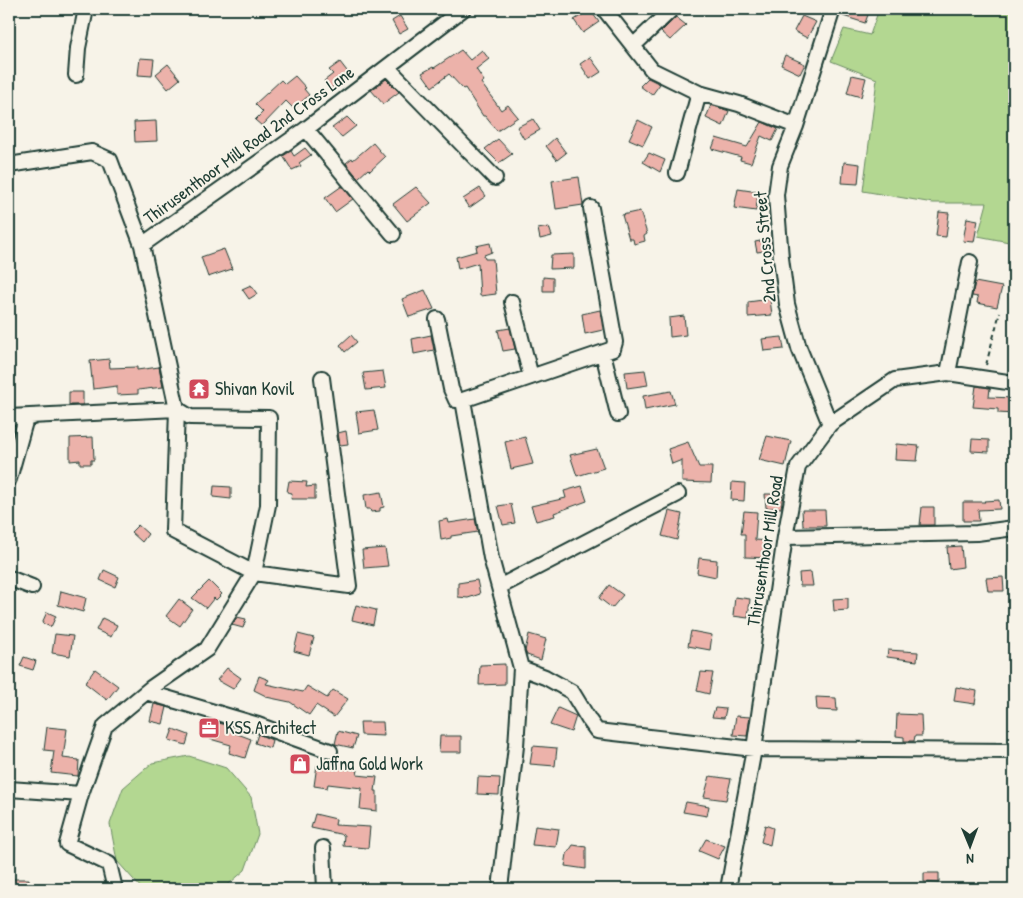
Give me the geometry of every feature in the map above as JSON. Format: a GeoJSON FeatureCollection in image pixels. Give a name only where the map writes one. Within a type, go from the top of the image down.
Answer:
{"type":"FeatureCollection","features":[{"type":"Feature","properties":{"kind":"street"},"geometry":{"type":"LineString","coordinates":[[76,76],[78,48],[86,9]]}},
{"type":"Feature","properties":{"kind":"street","name":"Thirusenthoor Mill Road 2nd Cross Lane"},"geometry":{"type":"LineString","coordinates":[[254,572],[173,531],[177,409],[142,245],[306,129],[463,9]]}},
{"type":"Feature","properties":{"kind":"street"},"geometry":{"type":"LineString","coordinates":[[604,9],[652,70],[699,93],[740,104],[796,126]]}},
{"type":"Feature","properties":{"kind":"street"},"geometry":{"type":"LineString","coordinates":[[633,46],[672,9]]}},
{"type":"Feature","properties":{"kind":"street","name":"2nd Cross Street"},"geometry":{"type":"LineString","coordinates":[[830,424],[799,348],[787,304],[776,195],[780,166],[796,126],[834,9]]}},
{"type":"Feature","properties":{"kind":"street"},"geometry":{"type":"LineString","coordinates":[[387,67],[495,178]]}},
{"type":"Feature","properties":{"kind":"street"},"geometry":{"type":"LineString","coordinates":[[678,173],[699,93]]}},
{"type":"Feature","properties":{"kind":"street"},"geometry":{"type":"LineString","coordinates":[[306,129],[393,234]]}},
{"type":"Feature","properties":{"kind":"street"},"geometry":{"type":"LineString","coordinates":[[9,165],[92,152],[110,160],[142,245]]}},
{"type":"Feature","properties":{"kind":"street"},"geometry":{"type":"LineString","coordinates":[[437,319],[451,390],[456,400],[463,400],[613,349],[615,342],[591,208]]}},
{"type":"Feature","properties":{"kind":"street"},"geometry":{"type":"LineString","coordinates":[[948,374],[970,262]]}},
{"type":"Feature","properties":{"kind":"street"},"geometry":{"type":"LineString","coordinates":[[512,302],[531,377]]}},
{"type":"Feature","properties":{"kind":"street"},"geometry":{"type":"LineString","coordinates":[[603,353],[618,414]]}},
{"type":"Feature","properties":{"kind":"street","name":"Thirusenthoor Mill Road"},"geometry":{"type":"LineString","coordinates":[[728,889],[754,749],[785,537],[798,467],[830,424],[895,380],[948,374],[1014,383]]}},
{"type":"Feature","properties":{"kind":"street"},"geometry":{"type":"LineString","coordinates":[[254,572],[350,586],[322,378]]}},
{"type":"Feature","properties":{"kind":"street"},"geometry":{"type":"LineString","coordinates":[[463,400],[492,558],[521,668],[516,746],[500,889]]}},
{"type":"Feature","properties":{"kind":"street"},"geometry":{"type":"LineString","coordinates":[[9,417],[177,409],[190,417],[269,418],[268,505],[254,572],[207,648],[146,692],[105,726],[81,794],[67,844],[109,864],[115,889]]}},
{"type":"Feature","properties":{"kind":"street"},"geometry":{"type":"LineString","coordinates":[[9,479],[26,418],[33,417]]}},
{"type":"Feature","properties":{"kind":"street"},"geometry":{"type":"LineString","coordinates":[[500,587],[678,494]]}},
{"type":"Feature","properties":{"kind":"street"},"geometry":{"type":"LineString","coordinates":[[785,537],[977,533],[1014,528]]}},
{"type":"Feature","properties":{"kind":"street"},"geometry":{"type":"LineString","coordinates":[[9,578],[32,587]]}},
{"type":"Feature","properties":{"kind":"street"},"geometry":{"type":"LineString","coordinates":[[521,668],[572,692],[597,731],[754,749],[1014,751]]}},
{"type":"Feature","properties":{"kind":"street"},"geometry":{"type":"LineString","coordinates":[[146,692],[258,724],[330,751]]}},
{"type":"Feature","properties":{"kind":"street"},"geometry":{"type":"LineString","coordinates":[[9,789],[81,794]]}},
{"type":"Feature","properties":{"kind":"street"},"geometry":{"type":"LineString","coordinates":[[323,848],[325,889]]}},
{"type":"Feature","properties":{"kind":"path"},"geometry":{"type":"LineString","coordinates":[[983,378],[1000,312]]}},
{"type":"Feature","properties":{"kind":"green space"},"geometry":{"type":"Polygon","coordinates":[[[879,9],[1014,9],[1014,243],[978,236],[987,203],[933,203],[863,191],[877,79],[831,61],[844,29],[870,35],[879,9]]]}},
{"type":"Feature","properties":{"kind":"green space"},"geometry":{"type":"Polygon","coordinates":[[[189,756],[226,768],[251,797],[258,834],[245,870],[223,889],[142,889],[117,861],[110,824],[123,788],[152,763],[189,756]]]}},
{"type":"Feature","properties":{"kind":"building"},"geometry":{"type":"Polygon","coordinates":[[[846,9],[858,9],[869,12],[865,23],[843,16],[846,9]]]}},
{"type":"Feature","properties":{"kind":"building"},"geometry":{"type":"Polygon","coordinates":[[[590,10],[599,22],[583,33],[574,20],[590,10]]]}},
{"type":"Feature","properties":{"kind":"building"},"geometry":{"type":"Polygon","coordinates":[[[400,16],[408,29],[399,34],[392,21],[400,16]]]}},
{"type":"Feature","properties":{"kind":"building"},"geometry":{"type":"Polygon","coordinates":[[[802,16],[816,22],[807,38],[794,31],[802,16]]]}},
{"type":"Feature","properties":{"kind":"building"},"geometry":{"type":"Polygon","coordinates":[[[676,17],[686,25],[670,40],[661,32],[676,17]]]}},
{"type":"Feature","properties":{"kind":"building"},"geometry":{"type":"Polygon","coordinates":[[[461,50],[470,60],[482,50],[489,59],[476,69],[484,81],[481,83],[501,110],[508,105],[518,117],[497,131],[483,116],[465,88],[463,89],[449,74],[432,87],[422,73],[434,68],[461,50]]]}},
{"type":"Feature","properties":{"kind":"building"},"geometry":{"type":"Polygon","coordinates":[[[785,55],[805,64],[800,74],[781,65],[785,55]]]}},
{"type":"Feature","properties":{"kind":"building"},"geometry":{"type":"Polygon","coordinates":[[[590,57],[601,72],[590,79],[580,64],[590,57]]]}},
{"type":"Feature","properties":{"kind":"building"},"geometry":{"type":"Polygon","coordinates":[[[140,58],[154,59],[152,76],[138,75],[140,58]]]}},
{"type":"Feature","properties":{"kind":"building"},"geometry":{"type":"Polygon","coordinates":[[[340,62],[350,75],[330,89],[324,81],[333,74],[329,70],[340,62]]]}},
{"type":"Feature","properties":{"kind":"building"},"geometry":{"type":"Polygon","coordinates":[[[168,64],[180,79],[168,89],[156,74],[168,64]]]}},
{"type":"Feature","properties":{"kind":"building"},"geometry":{"type":"Polygon","coordinates":[[[852,75],[866,78],[861,97],[847,93],[852,75]]]}},
{"type":"Feature","properties":{"kind":"building"},"geometry":{"type":"Polygon","coordinates":[[[295,76],[306,88],[304,89],[309,95],[294,109],[286,101],[262,126],[255,120],[263,112],[255,104],[281,80],[285,84],[295,76]]]}},
{"type":"Feature","properties":{"kind":"building"},"geometry":{"type":"Polygon","coordinates":[[[648,78],[660,84],[652,95],[640,86],[648,78]]]}},
{"type":"Feature","properties":{"kind":"building"},"geometry":{"type":"Polygon","coordinates":[[[386,79],[399,92],[383,104],[371,90],[386,79]]]}},
{"type":"Feature","properties":{"kind":"building"},"geometry":{"type":"Polygon","coordinates":[[[711,105],[729,111],[723,126],[706,118],[711,105]]]}},
{"type":"Feature","properties":{"kind":"building"},"geometry":{"type":"Polygon","coordinates":[[[347,117],[356,126],[342,137],[332,128],[347,117]]]}},
{"type":"Feature","properties":{"kind":"building"},"geometry":{"type":"Polygon","coordinates":[[[533,119],[540,130],[524,139],[517,127],[533,119]]]}},
{"type":"Feature","properties":{"kind":"building"},"geometry":{"type":"Polygon","coordinates":[[[638,120],[652,127],[643,145],[629,139],[638,120]]]}},
{"type":"Feature","properties":{"kind":"building"},"geometry":{"type":"Polygon","coordinates":[[[156,121],[157,141],[135,142],[134,122],[156,121]]]}},
{"type":"Feature","properties":{"kind":"building"},"geometry":{"type":"Polygon","coordinates":[[[762,122],[778,129],[772,141],[761,136],[751,163],[740,160],[741,157],[712,149],[716,138],[747,147],[762,122]]]}},
{"type":"Feature","properties":{"kind":"building"},"geometry":{"type":"Polygon","coordinates":[[[555,138],[566,153],[557,160],[546,146],[555,138]]]}},
{"type":"Feature","properties":{"kind":"building"},"geometry":{"type":"Polygon","coordinates":[[[498,139],[512,154],[499,163],[485,149],[498,139]]]}},
{"type":"Feature","properties":{"kind":"building"},"geometry":{"type":"Polygon","coordinates":[[[373,143],[385,157],[370,171],[368,169],[358,178],[346,163],[352,158],[353,160],[373,143]]]}},
{"type":"Feature","properties":{"kind":"building"},"geometry":{"type":"Polygon","coordinates":[[[305,148],[311,155],[299,163],[301,166],[292,170],[283,156],[291,151],[294,156],[305,148]]]}},
{"type":"Feature","properties":{"kind":"building"},"geometry":{"type":"Polygon","coordinates":[[[649,153],[665,160],[660,172],[643,162],[649,153]]]}},
{"type":"Feature","properties":{"kind":"building"},"geometry":{"type":"Polygon","coordinates":[[[844,162],[860,164],[858,184],[842,183],[844,162]]]}},
{"type":"Feature","properties":{"kind":"building"},"geometry":{"type":"Polygon","coordinates":[[[579,177],[583,205],[556,209],[552,181],[579,177]]]}},
{"type":"Feature","properties":{"kind":"building"},"geometry":{"type":"Polygon","coordinates":[[[342,186],[353,199],[335,212],[325,198],[342,186]]]}},
{"type":"Feature","properties":{"kind":"building"},"geometry":{"type":"Polygon","coordinates":[[[416,187],[431,203],[407,221],[393,204],[416,187]]]}},
{"type":"Feature","properties":{"kind":"building"},"geometry":{"type":"Polygon","coordinates":[[[480,188],[486,196],[469,208],[463,199],[480,188]]]}},
{"type":"Feature","properties":{"kind":"building"},"geometry":{"type":"Polygon","coordinates":[[[738,189],[758,192],[756,211],[734,208],[738,189]]]}},
{"type":"Feature","properties":{"kind":"building"},"geometry":{"type":"Polygon","coordinates":[[[640,211],[647,234],[644,236],[645,241],[634,244],[633,239],[629,239],[622,215],[640,211]]]}},
{"type":"Feature","properties":{"kind":"building"},"geometry":{"type":"Polygon","coordinates":[[[939,212],[949,213],[946,237],[936,236],[939,212]]]}},
{"type":"Feature","properties":{"kind":"building"},"geometry":{"type":"Polygon","coordinates":[[[967,218],[978,220],[974,242],[963,241],[967,218]]]}},
{"type":"Feature","properties":{"kind":"building"},"geometry":{"type":"Polygon","coordinates":[[[549,227],[552,236],[540,239],[538,229],[549,227]]]}},
{"type":"Feature","properties":{"kind":"building"},"geometry":{"type":"Polygon","coordinates":[[[771,239],[772,250],[757,252],[755,242],[771,239]]]}},
{"type":"Feature","properties":{"kind":"building"},"geometry":{"type":"Polygon","coordinates":[[[490,243],[492,252],[484,255],[485,259],[493,259],[496,294],[480,296],[478,263],[458,269],[456,257],[477,251],[476,246],[490,243]]]}},
{"type":"Feature","properties":{"kind":"building"},"geometry":{"type":"Polygon","coordinates":[[[224,249],[232,269],[208,277],[201,257],[224,249]]]}},
{"type":"Feature","properties":{"kind":"building"},"geometry":{"type":"Polygon","coordinates":[[[574,254],[574,268],[550,269],[551,255],[574,254]]]}},
{"type":"Feature","properties":{"kind":"building"},"geometry":{"type":"Polygon","coordinates":[[[543,277],[553,278],[553,291],[543,291],[543,277]]]}},
{"type":"Feature","properties":{"kind":"building"},"geometry":{"type":"Polygon","coordinates":[[[975,282],[1002,287],[997,307],[977,303],[978,297],[972,296],[975,282]]]}},
{"type":"Feature","properties":{"kind":"building"},"geometry":{"type":"Polygon","coordinates":[[[251,285],[257,294],[249,299],[242,289],[251,285]]]}},
{"type":"Feature","properties":{"kind":"building"},"geometry":{"type":"Polygon","coordinates":[[[425,290],[434,309],[409,317],[402,299],[425,290]]]}},
{"type":"Feature","properties":{"kind":"building"},"geometry":{"type":"Polygon","coordinates":[[[770,299],[772,315],[748,317],[748,302],[770,299]]]}},
{"type":"Feature","properties":{"kind":"building"},"geometry":{"type":"Polygon","coordinates":[[[600,310],[603,330],[585,334],[582,314],[600,310]]]}},
{"type":"Feature","properties":{"kind":"building"},"geometry":{"type":"Polygon","coordinates":[[[684,316],[686,335],[670,337],[669,318],[684,316]]]}},
{"type":"Feature","properties":{"kind":"building"},"geometry":{"type":"Polygon","coordinates":[[[510,328],[515,349],[503,351],[498,330],[510,328]]]}},
{"type":"Feature","properties":{"kind":"building"},"geometry":{"type":"Polygon","coordinates":[[[351,335],[357,342],[345,352],[340,345],[351,335]]]}},
{"type":"Feature","properties":{"kind":"building"},"geometry":{"type":"Polygon","coordinates":[[[431,335],[434,350],[414,354],[412,339],[431,335]]]}},
{"type":"Feature","properties":{"kind":"building"},"geometry":{"type":"Polygon","coordinates":[[[782,337],[784,349],[764,351],[762,339],[782,337]]]}},
{"type":"Feature","properties":{"kind":"building"},"geometry":{"type":"Polygon","coordinates":[[[109,359],[110,368],[137,367],[137,370],[159,367],[163,387],[138,390],[138,394],[117,395],[117,386],[93,389],[90,361],[109,359]]]}},
{"type":"Feature","properties":{"kind":"building"},"geometry":{"type":"Polygon","coordinates":[[[645,370],[648,385],[627,388],[625,372],[645,370]]]}},
{"type":"Feature","properties":{"kind":"building"},"geometry":{"type":"Polygon","coordinates":[[[383,371],[386,388],[366,390],[363,373],[383,371]]]}},
{"type":"Feature","properties":{"kind":"building"},"geometry":{"type":"Polygon","coordinates":[[[976,386],[990,388],[989,397],[1014,398],[1014,414],[998,413],[998,409],[973,407],[976,386]]]}},
{"type":"Feature","properties":{"kind":"building"},"geometry":{"type":"Polygon","coordinates":[[[671,391],[675,404],[645,410],[643,396],[671,391]]]}},
{"type":"Feature","properties":{"kind":"building"},"geometry":{"type":"Polygon","coordinates":[[[69,392],[83,392],[83,405],[69,405],[69,392]]]}},
{"type":"Feature","properties":{"kind":"building"},"geometry":{"type":"Polygon","coordinates":[[[374,410],[378,430],[359,433],[356,412],[374,410]]]}},
{"type":"Feature","properties":{"kind":"building"},"geometry":{"type":"Polygon","coordinates":[[[346,431],[348,444],[340,445],[338,433],[346,431]]]}},
{"type":"Feature","properties":{"kind":"building"},"geometry":{"type":"Polygon","coordinates":[[[767,436],[791,441],[785,466],[759,460],[767,436]]]}},
{"type":"Feature","properties":{"kind":"building"},"geometry":{"type":"Polygon","coordinates":[[[93,437],[94,460],[91,460],[91,464],[80,464],[80,460],[70,461],[70,438],[93,437]]]}},
{"type":"Feature","properties":{"kind":"building"},"geometry":{"type":"Polygon","coordinates":[[[525,437],[533,464],[511,469],[505,442],[525,437]]]}},
{"type":"Feature","properties":{"kind":"building"},"geometry":{"type":"Polygon","coordinates":[[[972,439],[989,440],[989,452],[971,451],[972,439]]]}},
{"type":"Feature","properties":{"kind":"building"},"geometry":{"type":"Polygon","coordinates":[[[688,442],[699,467],[712,467],[711,483],[682,482],[682,460],[672,464],[668,449],[688,442]]]}},
{"type":"Feature","properties":{"kind":"building"},"geometry":{"type":"Polygon","coordinates":[[[896,444],[919,446],[917,461],[895,460],[896,444]]]}},
{"type":"Feature","properties":{"kind":"building"},"geometry":{"type":"Polygon","coordinates":[[[597,449],[604,468],[577,476],[570,455],[597,449]]]}},
{"type":"Feature","properties":{"kind":"building"},"geometry":{"type":"Polygon","coordinates":[[[289,481],[307,482],[306,487],[315,486],[315,499],[291,499],[292,493],[287,492],[289,481]]]}},
{"type":"Feature","properties":{"kind":"building"},"geometry":{"type":"Polygon","coordinates":[[[732,482],[745,483],[744,501],[731,500],[732,482]]]}},
{"type":"Feature","properties":{"kind":"building"},"geometry":{"type":"Polygon","coordinates":[[[214,486],[231,487],[231,499],[213,497],[214,486]]]}},
{"type":"Feature","properties":{"kind":"building"},"geometry":{"type":"Polygon","coordinates":[[[582,486],[587,501],[554,513],[555,516],[536,521],[531,506],[566,498],[564,491],[582,486]]]}},
{"type":"Feature","properties":{"kind":"building"},"geometry":{"type":"Polygon","coordinates":[[[381,492],[384,507],[380,508],[380,511],[371,512],[370,509],[366,509],[364,495],[381,492]]]}},
{"type":"Feature","properties":{"kind":"building"},"geometry":{"type":"Polygon","coordinates":[[[765,494],[783,494],[781,508],[766,508],[765,494]]]}},
{"type":"Feature","properties":{"kind":"building"},"geometry":{"type":"Polygon","coordinates":[[[999,500],[1000,509],[978,510],[979,521],[963,521],[963,502],[999,500]]]}},
{"type":"Feature","properties":{"kind":"building"},"geometry":{"type":"Polygon","coordinates":[[[511,504],[515,523],[503,525],[498,506],[511,504]]]}},
{"type":"Feature","properties":{"kind":"building"},"geometry":{"type":"Polygon","coordinates":[[[922,507],[934,507],[934,525],[920,525],[922,507]]]}},
{"type":"Feature","properties":{"kind":"building"},"geometry":{"type":"Polygon","coordinates":[[[802,510],[825,510],[826,526],[803,526],[802,510]]]}},
{"type":"Feature","properties":{"kind":"building"},"geometry":{"type":"Polygon","coordinates":[[[669,511],[682,514],[677,540],[662,536],[669,511]]]}},
{"type":"Feature","properties":{"kind":"building"},"geometry":{"type":"Polygon","coordinates":[[[744,511],[757,512],[755,540],[770,541],[770,558],[745,557],[745,534],[741,534],[744,511]]]}},
{"type":"Feature","properties":{"kind":"building"},"geometry":{"type":"Polygon","coordinates":[[[448,519],[449,523],[475,519],[478,532],[451,536],[451,538],[441,540],[439,521],[448,519]]]}},
{"type":"Feature","properties":{"kind":"building"},"geometry":{"type":"Polygon","coordinates":[[[138,525],[148,534],[142,542],[131,532],[138,525]]]}},
{"type":"Feature","properties":{"kind":"building"},"geometry":{"type":"Polygon","coordinates":[[[961,546],[963,567],[949,569],[947,547],[961,546]]]}},
{"type":"Feature","properties":{"kind":"building"},"geometry":{"type":"Polygon","coordinates":[[[385,548],[388,566],[364,568],[362,550],[385,548]]]}},
{"type":"Feature","properties":{"kind":"building"},"geometry":{"type":"Polygon","coordinates":[[[699,558],[717,560],[716,577],[697,573],[699,558]]]}},
{"type":"Feature","properties":{"kind":"building"},"geometry":{"type":"Polygon","coordinates":[[[104,570],[119,577],[115,587],[100,580],[104,570]]]}},
{"type":"Feature","properties":{"kind":"building"},"geometry":{"type":"Polygon","coordinates":[[[811,572],[813,586],[800,586],[799,573],[811,572]]]}},
{"type":"Feature","properties":{"kind":"building"},"geometry":{"type":"Polygon","coordinates":[[[1003,577],[1004,591],[988,591],[986,578],[1003,577]]]}},
{"type":"Feature","properties":{"kind":"building"},"geometry":{"type":"Polygon","coordinates":[[[477,580],[480,594],[468,598],[458,597],[458,583],[477,580]]]}},
{"type":"Feature","properties":{"kind":"building"},"geometry":{"type":"Polygon","coordinates":[[[209,581],[222,594],[216,600],[214,598],[206,608],[192,598],[209,581]]]}},
{"type":"Feature","properties":{"kind":"building"},"geometry":{"type":"Polygon","coordinates":[[[609,585],[623,595],[612,608],[599,598],[609,585]]]}},
{"type":"Feature","properties":{"kind":"building"},"geometry":{"type":"Polygon","coordinates":[[[61,591],[86,598],[83,612],[58,605],[61,591]]]}},
{"type":"Feature","properties":{"kind":"building"},"geometry":{"type":"Polygon","coordinates":[[[735,597],[750,599],[748,618],[733,616],[735,597]]]}},
{"type":"Feature","properties":{"kind":"building"},"geometry":{"type":"Polygon","coordinates":[[[848,598],[848,610],[834,611],[833,599],[848,598]]]}},
{"type":"Feature","properties":{"kind":"building"},"geometry":{"type":"Polygon","coordinates":[[[179,599],[192,609],[180,626],[166,616],[179,599]]]}},
{"type":"Feature","properties":{"kind":"building"},"geometry":{"type":"Polygon","coordinates":[[[356,605],[376,610],[373,625],[352,620],[356,605]]]}},
{"type":"Feature","properties":{"kind":"building"},"geometry":{"type":"Polygon","coordinates":[[[47,612],[56,616],[51,627],[42,623],[47,612]]]}},
{"type":"Feature","properties":{"kind":"building"},"geometry":{"type":"Polygon","coordinates":[[[237,617],[246,619],[243,628],[232,625],[237,617]]]}},
{"type":"Feature","properties":{"kind":"building"},"geometry":{"type":"Polygon","coordinates":[[[102,618],[117,625],[111,637],[96,630],[102,618]]]}},
{"type":"Feature","properties":{"kind":"building"},"geometry":{"type":"Polygon","coordinates":[[[691,631],[712,635],[710,650],[688,646],[691,631]]]}},
{"type":"Feature","properties":{"kind":"building"},"geometry":{"type":"Polygon","coordinates":[[[55,634],[73,636],[70,656],[52,653],[55,634]]]}},
{"type":"Feature","properties":{"kind":"building"},"geometry":{"type":"Polygon","coordinates":[[[298,634],[314,638],[309,655],[294,651],[298,634]]]}},
{"type":"Feature","properties":{"kind":"building"},"geometry":{"type":"Polygon","coordinates":[[[529,634],[546,639],[541,660],[527,655],[525,651],[529,634]]]}},
{"type":"Feature","properties":{"kind":"building"},"geometry":{"type":"Polygon","coordinates":[[[888,650],[918,652],[917,661],[887,657],[888,650]]]}},
{"type":"Feature","properties":{"kind":"building"},"geometry":{"type":"Polygon","coordinates":[[[24,657],[36,661],[33,670],[20,666],[24,657]]]}},
{"type":"Feature","properties":{"kind":"building"},"geometry":{"type":"Polygon","coordinates":[[[505,664],[505,684],[479,685],[480,665],[505,664]]]}},
{"type":"Feature","properties":{"kind":"building"},"geometry":{"type":"Polygon","coordinates":[[[227,668],[241,678],[233,689],[217,680],[227,668]]]}},
{"type":"Feature","properties":{"kind":"building"},"geometry":{"type":"Polygon","coordinates":[[[95,669],[118,686],[107,700],[85,683],[95,669]]]}},
{"type":"Feature","properties":{"kind":"building"},"geometry":{"type":"Polygon","coordinates":[[[701,672],[713,673],[709,694],[697,691],[701,672]]]}},
{"type":"Feature","properties":{"kind":"building"},"geometry":{"type":"Polygon","coordinates":[[[259,676],[269,680],[266,684],[303,692],[307,686],[327,698],[333,690],[348,699],[334,717],[316,705],[309,715],[290,702],[266,697],[254,690],[259,676]]]}},
{"type":"Feature","properties":{"kind":"building"},"geometry":{"type":"Polygon","coordinates":[[[956,687],[977,691],[975,704],[954,701],[956,687]]]}},
{"type":"Feature","properties":{"kind":"building"},"geometry":{"type":"Polygon","coordinates":[[[816,697],[836,698],[837,711],[817,710],[816,697]]]}},
{"type":"Feature","properties":{"kind":"building"},"geometry":{"type":"Polygon","coordinates":[[[154,704],[167,707],[163,724],[150,721],[154,704]]]}},
{"type":"Feature","properties":{"kind":"building"},"geometry":{"type":"Polygon","coordinates":[[[558,708],[576,716],[571,732],[550,725],[558,708]]]}},
{"type":"Feature","properties":{"kind":"building"},"geometry":{"type":"Polygon","coordinates":[[[715,708],[726,709],[724,718],[712,717],[715,708]]]}},
{"type":"Feature","properties":{"kind":"building"},"geometry":{"type":"Polygon","coordinates":[[[897,714],[921,715],[922,736],[915,736],[914,741],[904,741],[904,737],[896,736],[897,714]]]}},
{"type":"Feature","properties":{"kind":"building"},"geometry":{"type":"Polygon","coordinates":[[[736,716],[750,717],[747,736],[733,735],[736,716]]]}},
{"type":"Feature","properties":{"kind":"building"},"geometry":{"type":"Polygon","coordinates":[[[216,722],[229,726],[227,730],[251,739],[245,758],[229,753],[231,745],[210,739],[216,722]]]}},
{"type":"Feature","properties":{"kind":"building"},"geometry":{"type":"Polygon","coordinates":[[[360,722],[383,722],[384,736],[361,735],[360,722]]]}},
{"type":"Feature","properties":{"kind":"building"},"geometry":{"type":"Polygon","coordinates":[[[47,727],[67,729],[63,758],[79,760],[78,776],[51,773],[54,751],[44,750],[47,727]]]}},
{"type":"Feature","properties":{"kind":"building"},"geometry":{"type":"Polygon","coordinates":[[[173,729],[189,735],[186,745],[169,740],[173,729]]]}},
{"type":"Feature","properties":{"kind":"building"},"geometry":{"type":"Polygon","coordinates":[[[338,731],[357,736],[353,748],[335,744],[338,731]]]}},
{"type":"Feature","properties":{"kind":"building"},"geometry":{"type":"Polygon","coordinates":[[[258,734],[272,740],[270,748],[255,743],[258,734]]]}},
{"type":"Feature","properties":{"kind":"building"},"geometry":{"type":"Polygon","coordinates":[[[440,736],[461,736],[461,752],[439,752],[440,736]]]}},
{"type":"Feature","properties":{"kind":"building"},"geometry":{"type":"Polygon","coordinates":[[[533,746],[557,748],[555,766],[530,764],[533,746]]]}},
{"type":"Feature","properties":{"kind":"building"},"geometry":{"type":"Polygon","coordinates":[[[317,765],[358,770],[357,775],[377,777],[375,791],[377,791],[377,811],[360,809],[362,788],[328,784],[327,788],[314,786],[317,765]]]}},
{"type":"Feature","properties":{"kind":"building"},"geometry":{"type":"Polygon","coordinates":[[[710,776],[731,779],[726,800],[704,797],[710,776]]]}},
{"type":"Feature","properties":{"kind":"building"},"geometry":{"type":"Polygon","coordinates":[[[478,777],[500,778],[499,795],[477,794],[478,777]]]}},
{"type":"Feature","properties":{"kind":"building"},"geometry":{"type":"Polygon","coordinates":[[[686,802],[709,806],[707,816],[683,812],[686,802]]]}},
{"type":"Feature","properties":{"kind":"building"},"geometry":{"type":"Polygon","coordinates":[[[315,814],[336,819],[335,825],[370,827],[368,848],[343,846],[344,835],[311,828],[315,814]]]}},
{"type":"Feature","properties":{"kind":"building"},"geometry":{"type":"Polygon","coordinates":[[[765,825],[773,828],[770,845],[761,842],[765,825]]]}},
{"type":"Feature","properties":{"kind":"building"},"geometry":{"type":"Polygon","coordinates":[[[535,826],[559,829],[556,847],[532,845],[535,826]]]}},
{"type":"Feature","properties":{"kind":"building"},"geometry":{"type":"Polygon","coordinates":[[[706,839],[725,846],[718,859],[699,851],[706,839]]]}},
{"type":"Feature","properties":{"kind":"building"},"geometry":{"type":"Polygon","coordinates":[[[573,845],[586,847],[586,869],[565,866],[567,854],[573,845]]]}},
{"type":"Feature","properties":{"kind":"building"},"geometry":{"type":"Polygon","coordinates":[[[924,873],[939,873],[939,883],[924,882],[924,873]]]}},
{"type":"Feature","properties":{"kind":"building"},"geometry":{"type":"Polygon","coordinates":[[[9,879],[29,879],[29,889],[9,889],[9,879]]]}},
{"type":"Feature","properties":{"kind":"place","name":"Shivan Kovil"},"geometry":{"type":"Point","coordinates":[199,389]}},
{"type":"Feature","properties":{"kind":"place","name":"KSS Architect"},"geometry":{"type":"Point","coordinates":[209,728]}},
{"type":"Feature","properties":{"kind":"place","name":"Jaffna Gold Work"},"geometry":{"type":"Point","coordinates":[300,764]}}]}
